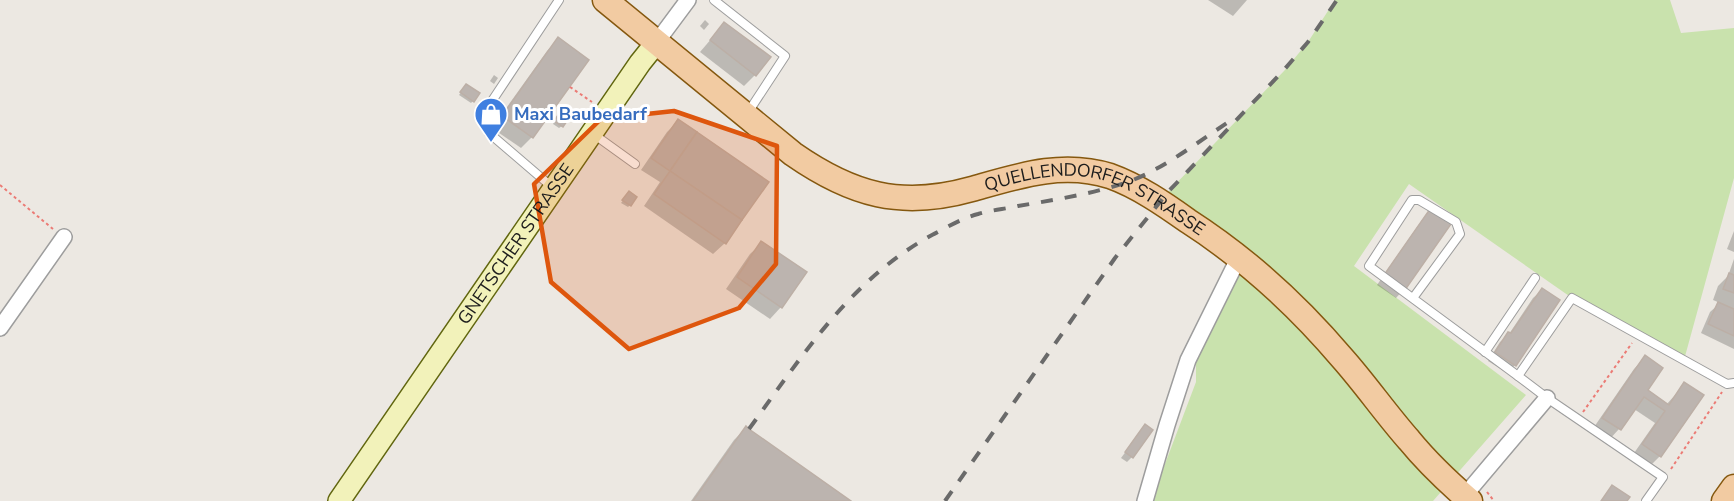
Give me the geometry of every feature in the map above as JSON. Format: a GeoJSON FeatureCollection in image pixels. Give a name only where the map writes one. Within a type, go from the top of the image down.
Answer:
{"type":"FeatureCollection","features":[{"type":"Feature","properties":{"kind":"main road"},"geometry":{"type":"LineString","coordinates":[[604,0],[656,42]]}},
{"type":"Feature","properties":{"kind":"main road","name":"GNETSCHER STRASSE"},"geometry":{"type":"LineString","coordinates":[[339,501],[656,42]]}},
{"type":"Feature","properties":{"kind":"main road","name":"QUELLENDORFER STRASSE"},"geometry":{"type":"LineString","coordinates":[[656,42],[745,117],[819,172],[849,187],[900,198],[938,196],[1046,170],[1087,171],[1106,175],[1125,183],[1160,202],[1239,257],[1282,294],[1318,330],[1358,376],[1410,442],[1467,495]]}},
{"type":"Feature","properties":{"kind":"main road"},"geometry":{"type":"LineString","coordinates":[[1724,501],[1734,487]]}},
{"type":"Feature","properties":{"kind":"street"},"geometry":{"type":"LineString","coordinates":[[656,42],[688,0]]}},
{"type":"Feature","properties":{"kind":"street"},"geometry":{"type":"LineString","coordinates":[[0,328],[64,237]]}},
{"type":"Feature","properties":{"kind":"street"},"geometry":{"type":"LineString","coordinates":[[1145,501],[1184,370],[1239,257]]}},
{"type":"Feature","properties":{"kind":"street"},"geometry":{"type":"LineString","coordinates":[[1467,495],[1547,398]]}},
{"type":"Feature","properties":{"kind":"lane"},"geometry":{"type":"LineString","coordinates":[[555,188],[489,133],[486,110],[559,0]]}},
{"type":"Feature","properties":{"kind":"lane"},"geometry":{"type":"LineString","coordinates":[[714,0],[785,56],[745,117]]}},
{"type":"Feature","properties":{"kind":"lane"},"geometry":{"type":"LineString","coordinates":[[592,133],[635,164]]}},
{"type":"Feature","properties":{"kind":"lane"},"geometry":{"type":"LineString","coordinates":[[1413,298],[1460,234],[1456,222],[1419,200],[1412,200],[1369,266],[1547,398],[1663,477],[1646,501]]}},
{"type":"Feature","properties":{"kind":"lane"},"geometry":{"type":"LineString","coordinates":[[1485,352],[1536,278]]}},
{"type":"Feature","properties":{"kind":"lane"},"geometry":{"type":"LineString","coordinates":[[1518,376],[1572,298],[1730,384]]}},
{"type":"Feature","properties":{"kind":"path"},"geometry":{"type":"LineString","coordinates":[[570,87],[606,113]]}},
{"type":"Feature","properties":{"kind":"path"},"geometry":{"type":"LineString","coordinates":[[0,185],[64,237]]}},
{"type":"Feature","properties":{"kind":"path"},"geometry":{"type":"LineString","coordinates":[[1578,419],[1638,334]]}},
{"type":"Feature","properties":{"kind":"path"},"geometry":{"type":"LineString","coordinates":[[1663,477],[1674,467],[1730,384]]}},
{"type":"Feature","properties":{"kind":"path"},"geometry":{"type":"LineString","coordinates":[[1467,495],[1494,501]]}},
{"type":"Feature","properties":{"kind":"highlighted area"},"geometry":{"type":"Polygon","coordinates":[[[674,111],[777,146],[776,264],[739,308],[629,349],[551,282],[534,184],[601,119],[674,111]]]}},
{"type":"Feature","properties":{"kind":"green space"},"geometry":{"type":"Polygon","coordinates":[[[1335,0],[1670,0],[1681,33],[1734,28],[1734,178],[1684,360],[1572,298],[1409,184],[1354,266],[1526,395],[1433,501],[1151,501],[1196,382],[1196,360],[1239,272],[1171,201],[1168,192],[1284,71],[1308,42],[1335,0]]]}},
{"type":"Feature","properties":{"kind":"building"},"geometry":{"type":"Polygon","coordinates":[[[724,22],[771,57],[756,76],[710,40],[724,22]]]}},
{"type":"Feature","properties":{"kind":"building"},"geometry":{"type":"Polygon","coordinates":[[[558,37],[589,60],[533,138],[502,116],[558,37]]]}},
{"type":"Feature","properties":{"kind":"building"},"geometry":{"type":"Polygon","coordinates":[[[466,84],[480,93],[474,102],[460,92],[466,84]]]}},
{"type":"Feature","properties":{"kind":"building"},"geometry":{"type":"Polygon","coordinates":[[[560,112],[569,118],[563,127],[554,121],[560,112]]]}},
{"type":"Feature","properties":{"kind":"building"},"geometry":{"type":"Polygon","coordinates":[[[678,119],[697,132],[670,171],[651,158],[678,119]]]}},
{"type":"Feature","properties":{"kind":"building"},"geometry":{"type":"Polygon","coordinates":[[[697,132],[769,182],[742,220],[670,171],[697,132]]]}},
{"type":"Feature","properties":{"kind":"building"},"geometry":{"type":"Polygon","coordinates":[[[670,171],[742,220],[726,244],[654,194],[670,171]]]}},
{"type":"Feature","properties":{"kind":"building"},"geometry":{"type":"Polygon","coordinates":[[[629,191],[637,197],[631,206],[622,200],[629,191]]]}},
{"type":"Feature","properties":{"kind":"building"},"geometry":{"type":"Polygon","coordinates":[[[1430,209],[1451,224],[1405,290],[1384,275],[1430,209]]]}},
{"type":"Feature","properties":{"kind":"building"},"geometry":{"type":"Polygon","coordinates":[[[761,241],[807,272],[782,308],[737,277],[761,241]]]}},
{"type":"Feature","properties":{"kind":"building"},"geometry":{"type":"Polygon","coordinates":[[[1729,273],[1734,275],[1734,293],[1723,289],[1729,273]]]}},
{"type":"Feature","properties":{"kind":"building"},"geometry":{"type":"Polygon","coordinates":[[[1542,288],[1560,300],[1516,366],[1495,352],[1542,288]]]}},
{"type":"Feature","properties":{"kind":"building"},"geometry":{"type":"Polygon","coordinates":[[[1718,302],[1734,309],[1734,336],[1708,324],[1718,302]]]}},
{"type":"Feature","properties":{"kind":"building"},"geometry":{"type":"Polygon","coordinates":[[[1645,355],[1663,368],[1648,390],[1669,405],[1684,382],[1704,395],[1661,457],[1642,444],[1665,411],[1644,397],[1621,430],[1602,418],[1645,355]]]}},
{"type":"Feature","properties":{"kind":"building"},"geometry":{"type":"Polygon","coordinates":[[[1145,424],[1153,430],[1133,458],[1125,452],[1145,424]]]}},
{"type":"Feature","properties":{"kind":"building"},"geometry":{"type":"Polygon","coordinates":[[[746,426],[749,429],[851,501],[693,501],[746,426]]]}},
{"type":"Feature","properties":{"kind":"building"},"geometry":{"type":"Polygon","coordinates":[[[1612,485],[1630,497],[1627,501],[1601,501],[1612,485]]]}},
{"type":"Feature","properties":{"kind":"railway"},"geometry":{"type":"LineString","coordinates":[[945,501],[1115,258],[1168,192],[1308,42],[1337,0]]}},
{"type":"Feature","properties":{"kind":"railway"},"geometry":{"type":"LineString","coordinates":[[749,429],[830,321],[876,274],[903,253],[932,235],[972,216],[988,211],[1086,194],[1139,178],[1178,156],[1227,123]]}},
{"type":"Feature","properties":{"kind":"place","name":"Maxi Baubedarf"},"geometry":{"type":"Point","coordinates":[491,143]}}]}
